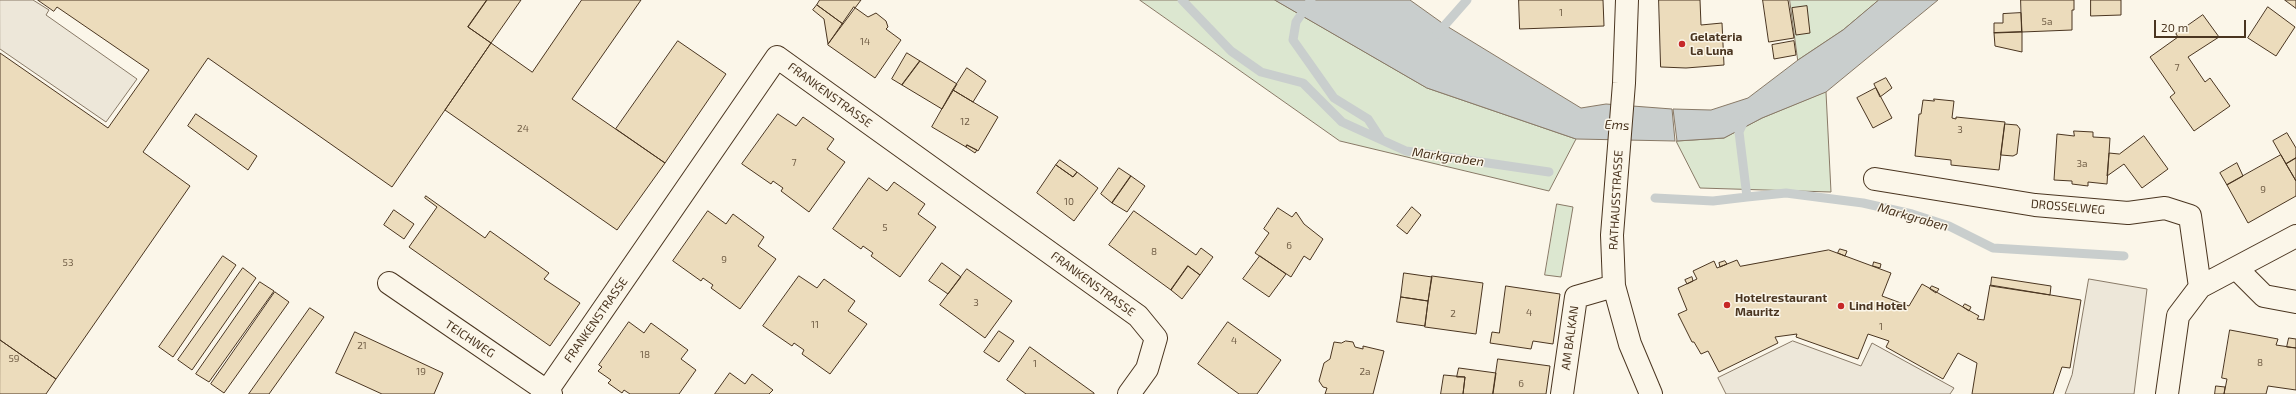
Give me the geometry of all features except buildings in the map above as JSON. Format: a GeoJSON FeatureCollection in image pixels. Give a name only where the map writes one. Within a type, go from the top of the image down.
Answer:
{"type":"FeatureCollection","features":[{"type":"Feature","properties":{"kind":"street","name":"RATHAUSSTRASSE"},"geometry":{"type":"LineString","coordinates":[[1627,0],[1624,83],[1612,235],[1614,286],[1630,344],[1651,394]]}},
{"type":"Feature","properties":{"kind":"street","name":"FRANKENSTRASSE"},"geometry":{"type":"LineString","coordinates":[[547,393],[777,57],[1138,316],[1156,338],[1147,369],[1129,394]]}},
{"type":"Feature","properties":{"kind":"street","name":"DROSSELWEG"},"geometry":{"type":"LineString","coordinates":[[1875,179],[2034,205],[2128,213],[2165,208],[2190,216],[2200,287]]}},
{"type":"Feature","properties":{"kind":"street"},"geometry":{"type":"LineString","coordinates":[[2167,394],[2178,316],[2200,287],[2296,236]]}},
{"type":"Feature","properties":{"kind":"street"},"geometry":{"type":"LineString","coordinates":[[2236,268],[2264,296],[2296,302]]}},
{"type":"Feature","properties":{"kind":"street","name":"TEICHWEG"},"geometry":{"type":"LineString","coordinates":[[389,283],[547,393]]}},
{"type":"Feature","properties":{"kind":"street","name":"AM BALKAN"},"geometry":{"type":"LineString","coordinates":[[1562,394],[1576,297],[1614,286]]}},
{"type":"Feature","properties":{"kind":"green space"},"geometry":{"type":"Polygon","coordinates":[[[1140,0],[1275,0],[1427,88],[1576,139],[1549,191],[1340,141],[1140,0]]]}},
{"type":"Feature","properties":{"kind":"green space"},"geometry":{"type":"Polygon","coordinates":[[[1790,0],[1879,0],[1843,30],[1798,60],[1790,0]]]}},
{"type":"Feature","properties":{"kind":"green space"},"geometry":{"type":"Polygon","coordinates":[[[1826,92],[1831,192],[1700,188],[1676,141],[1724,138],[1762,118],[1826,92]]]}},
{"type":"Feature","properties":{"kind":"green space"},"geometry":{"type":"Polygon","coordinates":[[[1557,204],[1573,207],[1561,277],[1545,275],[1557,204]]]}},
{"type":"Feature","properties":{"kind":"shaded area"},"geometry":{"type":"Polygon","coordinates":[[[0,0],[33,0],[49,10],[46,15],[137,79],[106,122],[0,49],[0,0]]]}},
{"type":"Feature","properties":{"kind":"shaded area"},"geometry":{"type":"Polygon","coordinates":[[[2089,279],[2147,289],[2134,394],[2065,394],[2072,375],[2089,279]]]}},
{"type":"Feature","properties":{"kind":"shaded area"},"geometry":{"type":"Polygon","coordinates":[[[1793,341],[1861,366],[1872,343],[1954,388],[1950,394],[1726,394],[1718,378],[1793,341]]]}},
{"type":"Feature","properties":{"kind":"water","name":"Ems"},"geometry":{"type":"Polygon","coordinates":[[[1275,0],[1410,0],[1445,25],[1581,108],[1606,104],[1672,109],[1675,141],[1576,139],[1427,88],[1275,0]]]}},
{"type":"Feature","properties":{"kind":"water"},"geometry":{"type":"Polygon","coordinates":[[[1879,0],[1938,0],[1826,92],[1762,118],[1724,138],[1677,141],[1673,109],[1711,110],[1748,98],[1798,60],[1843,30],[1879,0]]]}},
{"type":"Feature","properties":{"kind":"waterway","name":"Markgraben"},"geometry":{"type":"LineString","coordinates":[[1182,0],[1231,51],[1261,72],[1303,83],[1342,122],[1406,151],[1549,172]]}},
{"type":"Feature","properties":{"kind":"waterway"},"geometry":{"type":"LineString","coordinates":[[1311,0],[1296,22],[1293,40],[1334,98],[1368,119],[1381,139]]}},
{"type":"Feature","properties":{"kind":"waterway"},"geometry":{"type":"LineString","coordinates":[[1437,34],[1467,0]]}},
{"type":"Feature","properties":{"kind":"waterway","name":"Markgraben"},"geometry":{"type":"LineString","coordinates":[[1655,198],[1713,201],[1747,197],[1739,132],[1744,121]]}},
{"type":"Feature","properties":{"kind":"waterway","name":"Markgraben"},"geometry":{"type":"LineString","coordinates":[[1747,197],[1786,193],[1863,203],[1912,214],[1949,226],[1993,248],[2124,256]]}},
{"type":"Feature","properties":{"kind":"place","name":"Gelateria La Luna"},"geometry":{"type":"Point","coordinates":[1682,44]}},
{"type":"Feature","properties":{"kind":"place","name":"Hotelrestaurant Mauritz"},"geometry":{"type":"Point","coordinates":[1727,305]}},
{"type":"Feature","properties":{"kind":"place","name":"Lind Hotel"},"geometry":{"type":"Point","coordinates":[1841,306]}}]}
